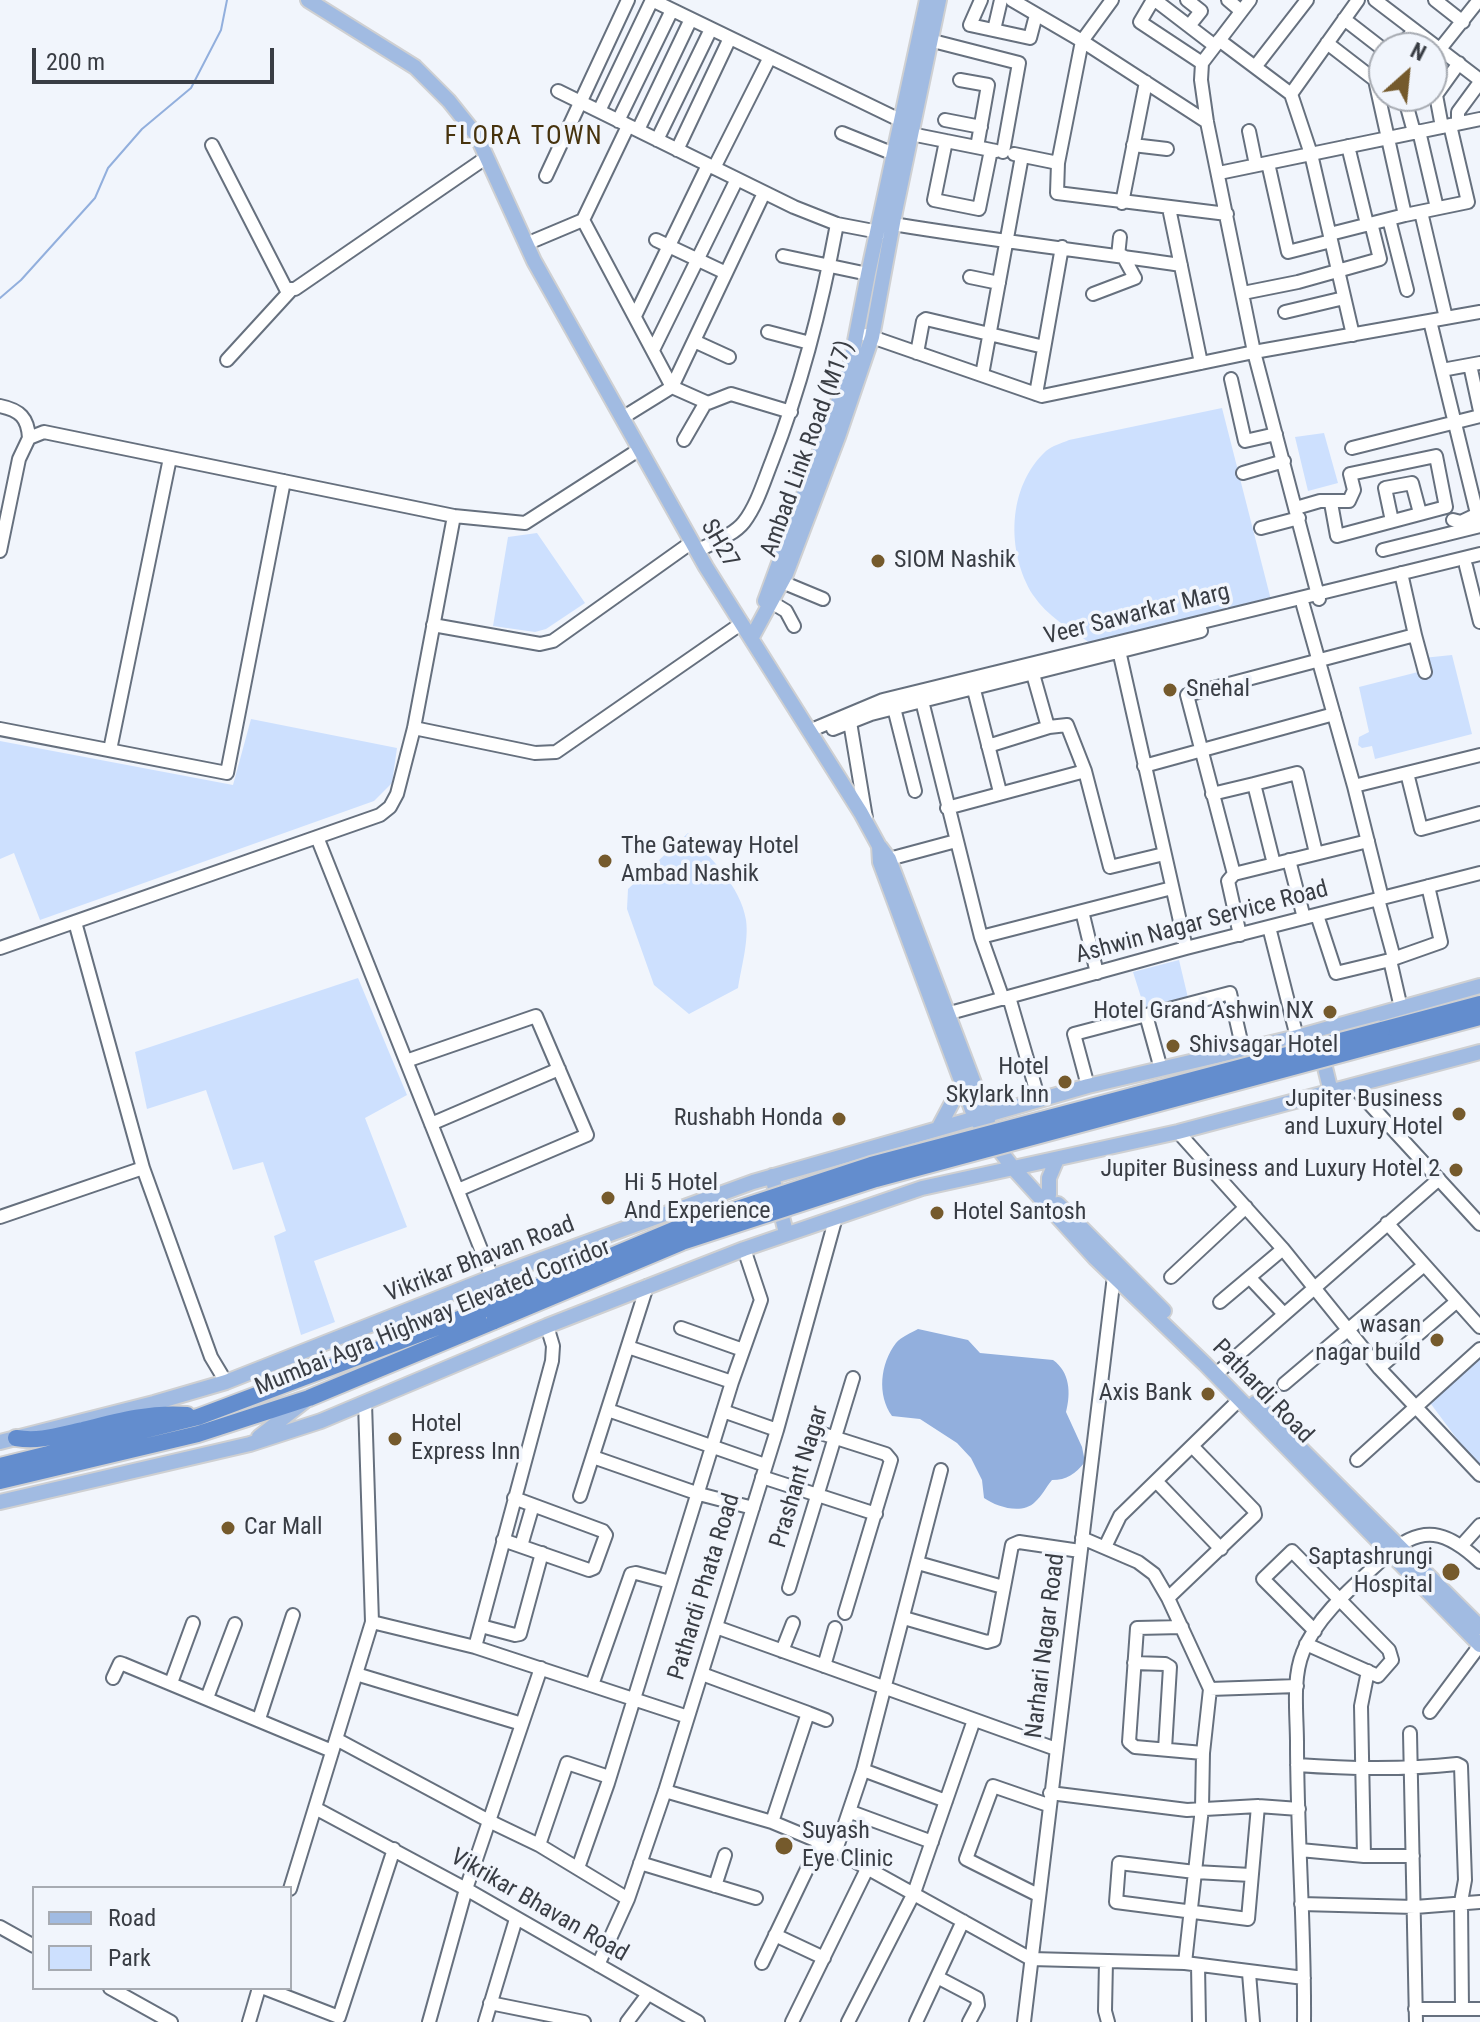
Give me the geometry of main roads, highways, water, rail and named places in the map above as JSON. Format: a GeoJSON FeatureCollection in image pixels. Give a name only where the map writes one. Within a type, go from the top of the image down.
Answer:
{"type":"FeatureCollection","features":[{"type":"Feature","properties":{"kind":"highway","name":"Mumbai Agra Highway Elevated Corridor"},"geometry":{"type":"LineString","coordinates":[[0,1481],[198,1434],[309,1398],[676,1229],[871,1165],[1480,1004]]}},
{"type":"Feature","properties":{"kind":"highway","name":"Mumbai Agra Highway Elevated Corridor"},"geometry":{"type":"LineString","coordinates":[[0,1466],[198,1417],[489,1315],[682,1242],[876,1179],[1480,1017]]}},
{"type":"Feature","properties":{"kind":"highway"},"geometry":{"type":"LineString","coordinates":[[8,1440],[35,1441],[134,1417],[165,1413],[198,1417]]}},
{"type":"Feature","properties":{"kind":"main road","name":"SH27"},"geometry":{"type":"LineString","coordinates":[[308,0],[415,67],[477,136],[526,244],[695,547],[868,824],[879,846],[880,862],[941,1016],[962,1084],[980,1116],[1018,1168],[1117,1272]]}},
{"type":"Feature","properties":{"kind":"main road","name":"Ambad Link Road (M17)"},"geometry":{"type":"LineString","coordinates":[[768,608],[782,582],[838,437],[872,337],[894,154],[909,127],[927,0]]}},
{"type":"Feature","properties":{"kind":"main road","name":"Ambad Link Road (M17)"},"geometry":{"type":"LineString","coordinates":[[768,608],[766,595],[849,372],[868,274],[887,230],[939,0]]}},
{"type":"Feature","properties":{"kind":"main road"},"geometry":{"type":"LineString","coordinates":[[752,637],[768,608]]}},
{"type":"Feature","properties":{"kind":"main road"},"geometry":{"type":"LineString","coordinates":[[879,846],[889,859],[941,1016],[980,1116]]}},
{"type":"Feature","properties":{"kind":"main road","name":"Vikrikar Bhavan Road"},"geometry":{"type":"LineString","coordinates":[[8,1440],[226,1382],[492,1277],[772,1176],[1088,1086],[1297,1037],[1480,986]]}},
{"type":"Feature","properties":{"kind":"main road"},"geometry":{"type":"LineString","coordinates":[[1317,1031],[1331,1092]]}},
{"type":"Feature","properties":{"kind":"main road"},"geometry":{"type":"LineString","coordinates":[[0,1502],[250,1444],[321,1421],[647,1286],[786,1233],[922,1188],[1178,1132],[1480,1052]]}},
{"type":"Feature","properties":{"kind":"main road"},"geometry":{"type":"LineString","coordinates":[[938,1129],[962,1084]]}},
{"type":"Feature","properties":{"kind":"main road"},"geometry":{"type":"LineString","coordinates":[[1049,1195],[1049,1178],[1057,1159]]}},
{"type":"Feature","properties":{"kind":"main road"},"geometry":{"type":"LineString","coordinates":[[1018,1168],[1049,1195],[1117,1272],[1394,1550],[1480,1627]]}},
{"type":"Feature","properties":{"kind":"main road"},"geometry":{"type":"LineString","coordinates":[[772,1176],[786,1233]]}},
{"type":"Feature","properties":{"kind":"main road","name":"Pathardi Road"},"geometry":{"type":"LineString","coordinates":[[1218,1372],[1239,1400],[1394,1550],[1480,1645]]}},
{"type":"Feature","properties":{"kind":"main road"},"geometry":{"type":"LineString","coordinates":[[250,1444],[309,1398]]}},
{"type":"Feature","properties":{"kind":"waterway"},"geometry":{"type":"LineString","coordinates":[[0,298],[21,280],[95,198],[108,168],[142,129],[191,88],[221,30],[227,0]]}},
{"type":"Feature","properties":{"kind":"place","name":"SIOM Nashik"},"geometry":{"type":"Point","coordinates":[878,561]}},
{"type":"Feature","properties":{"kind":"place","name":"Snehal"},"geometry":{"type":"Point","coordinates":[1170,690]}},
{"type":"Feature","properties":{"kind":"place","name":"The Gateway Hotel Ambad Nashik"},"geometry":{"type":"Point","coordinates":[605,861]}},
{"type":"Feature","properties":{"kind":"place","name":"Hotel Grand Ashwin NX"},"geometry":{"type":"Point","coordinates":[1330,1012]}},
{"type":"Feature","properties":{"kind":"place","name":"Shivsagar Hotel"},"geometry":{"type":"Point","coordinates":[1173,1046]}},
{"type":"Feature","properties":{"kind":"place","name":"Hotel Skylark Inn"},"geometry":{"type":"Point","coordinates":[1065,1082]}},
{"type":"Feature","properties":{"kind":"place","name":"Jupiter Business and Luxury Hotel"},"geometry":{"type":"Point","coordinates":[1459,1114]}},
{"type":"Feature","properties":{"kind":"place","name":"Rushabh Honda"},"geometry":{"type":"Point","coordinates":[839,1119]}},
{"type":"Feature","properties":{"kind":"place","name":"Jupiter Business and Luxury Hotel 2"},"geometry":{"type":"Point","coordinates":[1456,1170]}},
{"type":"Feature","properties":{"kind":"place","name":"Hi 5 Hotel And Experience"},"geometry":{"type":"Point","coordinates":[608,1198]}},
{"type":"Feature","properties":{"kind":"place","name":"Hotel Santosh"},"geometry":{"type":"Point","coordinates":[937,1213]}},
{"type":"Feature","properties":{"kind":"place","name":"wasan nagar build"},"geometry":{"type":"Point","coordinates":[1437,1340]}},
{"type":"Feature","properties":{"kind":"place","name":"Axis Bank"},"geometry":{"type":"Point","coordinates":[1208,1394]}},
{"type":"Feature","properties":{"kind":"place","name":"Hotel Express Inn"},"geometry":{"type":"Point","coordinates":[395,1439]}},
{"type":"Feature","properties":{"kind":"place","name":"Car Mall"},"geometry":{"type":"Point","coordinates":[228,1528]}},
{"type":"Feature","properties":{"kind":"place","name":"Saptashrungi Hospital"},"geometry":{"type":"Point","coordinates":[1451,1572]}},
{"type":"Feature","properties":{"kind":"place","name":"Suyash Eye Clinic"},"geometry":{"type":"Point","coordinates":[784,1846]}},
{"type":"Feature","properties":{"kind":"district","name":"FLORA TOWN"},"geometry":{"type":"Point","coordinates":[524,137]}}]}
